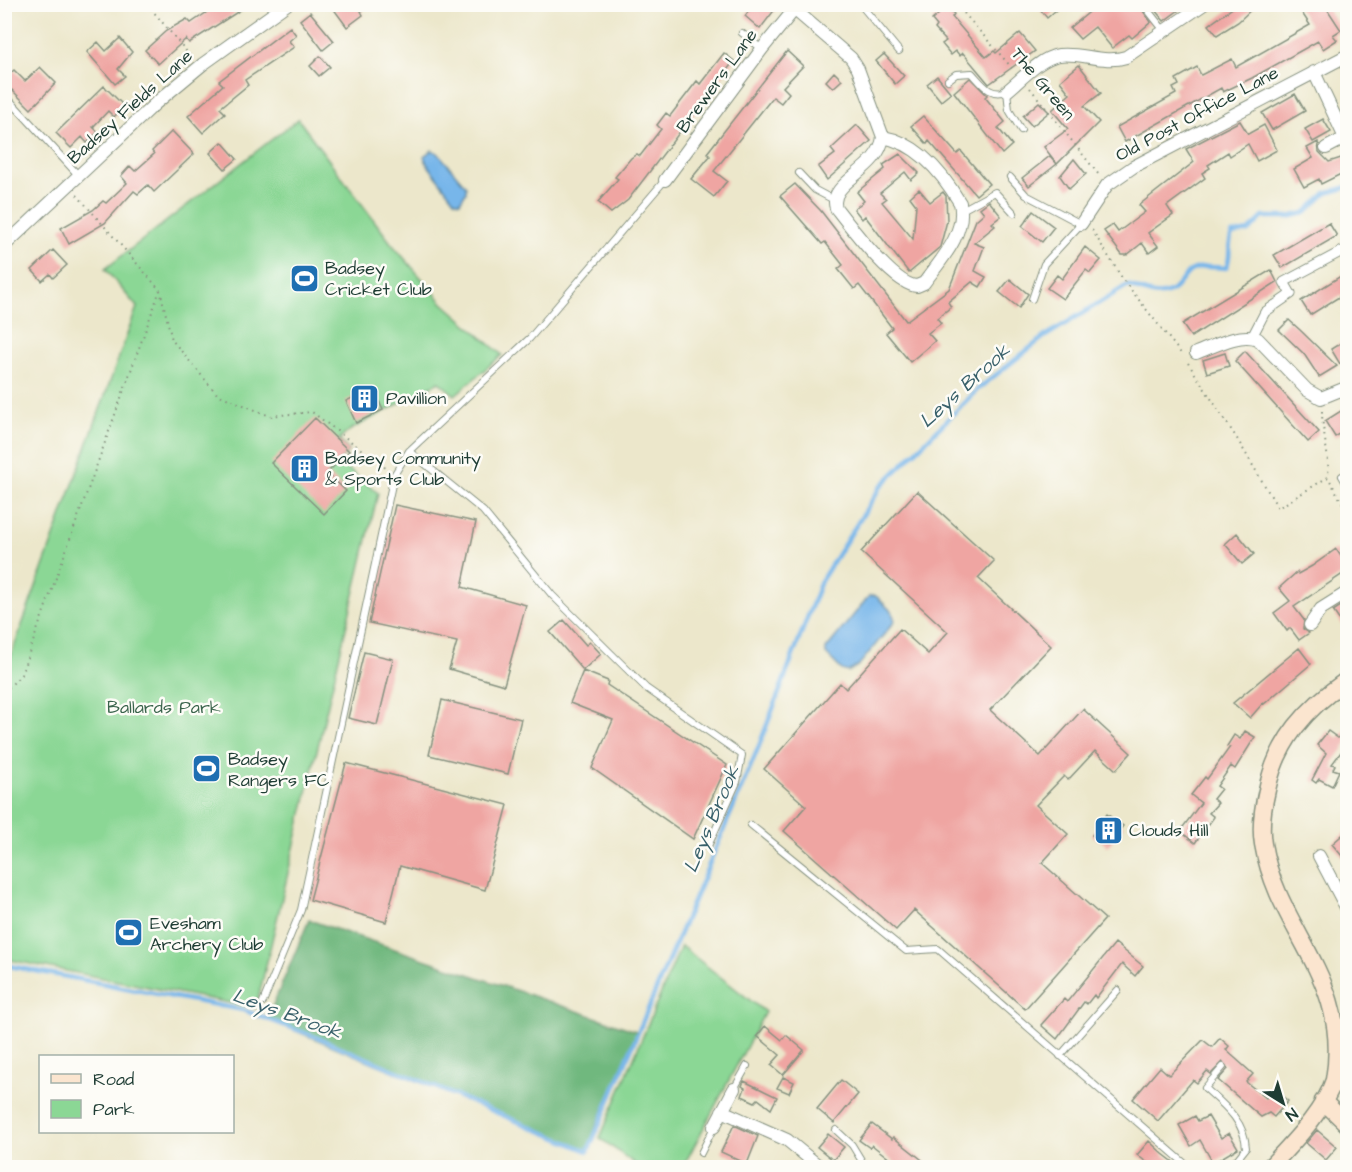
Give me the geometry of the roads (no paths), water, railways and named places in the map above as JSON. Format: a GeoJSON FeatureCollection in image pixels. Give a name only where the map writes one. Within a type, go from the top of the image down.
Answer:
{"type":"FeatureCollection","features":[{"type":"Feature","properties":{"kind":"main road"},"geometry":{"type":"LineString","coordinates":[[1269,1167],[1323,1101],[1334,1083],[1339,1064],[1341,1011],[1335,991],[1270,870],[1262,842],[1269,776],[1284,741],[1304,715],[1347,679]]}},
{"type":"Feature","properties":{"kind":"main road"},"geometry":{"type":"LineString","coordinates":[[1323,1101],[1347,1125]]}},
{"type":"Feature","properties":{"kind":"street","name":"Badsey Fields Lane"},"geometry":{"type":"LineString","coordinates":[[4,246],[156,104],[200,67],[287,4]]}},
{"type":"Feature","properties":{"kind":"street"},"geometry":{"type":"LineString","coordinates":[[1007,90],[1043,63],[1059,55],[1119,59],[1165,32],[1204,4]]}},
{"type":"Feature","properties":{"kind":"street"},"geometry":{"type":"LineString","coordinates":[[797,7],[850,58],[858,69],[883,137],[882,146],[868,166],[840,187],[834,200],[836,208],[874,256],[905,283],[912,286],[924,283],[947,253],[962,210],[955,193],[913,147],[898,140],[883,137]]}},
{"type":"Feature","properties":{"kind":"street","name":"Brewers Lane"},"geometry":{"type":"LineString","coordinates":[[665,180],[762,49],[797,7]]}},
{"type":"Feature","properties":{"kind":"street","name":"Old Post Office Lane"},"geometry":{"type":"LineString","coordinates":[[1084,222],[1107,185],[1222,119],[1347,55]]}},
{"type":"Feature","properties":{"kind":"street"},"geometry":{"type":"LineString","coordinates":[[1314,72],[1345,138],[1326,148]]}},
{"type":"Feature","properties":{"kind":"street"},"geometry":{"type":"LineString","coordinates":[[1252,337],[1265,312],[1292,294],[1284,282],[1347,248]]}},
{"type":"Feature","properties":{"kind":"street"},"geometry":{"type":"LineString","coordinates":[[1196,353],[1234,339],[1252,337],[1258,339],[1307,390],[1321,398],[1347,387]]}},
{"type":"Feature","properties":{"kind":"street"},"geometry":{"type":"LineString","coordinates":[[1310,625],[1315,622],[1321,609],[1347,592]]}},
{"type":"Feature","properties":{"kind":"street"},"geometry":{"type":"LineString","coordinates":[[1319,856],[1347,911]]}},
{"type":"Feature","properties":{"kind":"street"},"geometry":{"type":"LineString","coordinates":[[714,1127],[734,1089]]}},
{"type":"Feature","properties":{"kind":"street"},"geometry":{"type":"LineString","coordinates":[[722,1111],[787,1140],[821,1167]]}},
{"type":"Feature","properties":{"kind":"lane"},"geometry":{"type":"LineString","coordinates":[[860,4],[899,51]]}},
{"type":"Feature","properties":{"kind":"lane"},"geometry":{"type":"LineString","coordinates":[[1143,4],[1165,32]]}},
{"type":"Feature","properties":{"kind":"lane"},"geometry":{"type":"LineString","coordinates":[[742,33],[762,49]]}},
{"type":"Feature","properties":{"kind":"lane"},"geometry":{"type":"LineString","coordinates":[[948,80],[956,74],[972,72],[991,92],[998,94],[1007,90],[1008,110],[1021,130]]}},
{"type":"Feature","properties":{"kind":"lane"},"geometry":{"type":"LineString","coordinates":[[4,94],[79,176]]}},
{"type":"Feature","properties":{"kind":"lane"},"geometry":{"type":"LineString","coordinates":[[800,173],[815,190],[834,200]]}},
{"type":"Feature","properties":{"kind":"lane"},"geometry":{"type":"LineString","coordinates":[[1010,177],[1026,195],[1084,222],[1044,264],[1032,299]]}},
{"type":"Feature","properties":{"kind":"lane"},"geometry":{"type":"LineString","coordinates":[[264,1002],[301,910],[394,475],[409,451],[530,338],[665,180]]}},
{"type":"Feature","properties":{"kind":"lane"},"geometry":{"type":"LineString","coordinates":[[962,210],[995,192],[1014,213]]}},
{"type":"Feature","properties":{"kind":"lane"},"geometry":{"type":"LineString","coordinates":[[409,451],[483,512],[552,595],[646,688],[742,755],[738,782],[708,846]]}},
{"type":"Feature","properties":{"kind":"lane"},"geometry":{"type":"LineString","coordinates":[[1342,476],[1347,486]]}},
{"type":"Feature","properties":{"kind":"lane"},"geometry":{"type":"LineString","coordinates":[[751,825],[906,951],[938,949],[1190,1167]]}},
{"type":"Feature","properties":{"kind":"lane"},"geometry":{"type":"LineString","coordinates":[[1060,1056],[1118,990]]}},
{"type":"Feature","properties":{"kind":"lane"},"geometry":{"type":"LineString","coordinates":[[734,1089],[747,1066]]}},
{"type":"Feature","properties":{"kind":"lane"},"geometry":{"type":"LineString","coordinates":[[1223,1067],[1205,1088],[1232,1112],[1245,1137],[1246,1148],[1230,1167]]}},
{"type":"Feature","properties":{"kind":"lane"},"geometry":{"type":"LineString","coordinates":[[701,1153],[714,1127]]}},
{"type":"Feature","properties":{"kind":"lane"},"geometry":{"type":"LineString","coordinates":[[836,1130],[852,1145],[866,1167]]}},
{"type":"Feature","properties":{"kind":"water"},"geometry":{"type":"Polygon","coordinates":[[[432,150],[438,153],[466,186],[466,192],[460,202],[454,200],[427,164],[424,156],[432,150]]]}},
{"type":"Feature","properties":{"kind":"water"},"geometry":{"type":"Polygon","coordinates":[[[869,596],[876,596],[892,612],[895,621],[859,665],[848,672],[842,670],[826,654],[826,649],[869,596]]]}},
{"type":"Feature","properties":{"kind":"waterway","name":"Leys Brook"},"geometry":{"type":"LineString","coordinates":[[4,965],[243,1010],[316,1037],[588,1151],[759,746],[821,581],[881,486],[978,389],[1044,337],[1128,285],[1150,294],[1162,294],[1173,290],[1189,272],[1197,268],[1226,268],[1232,234],[1249,231],[1263,217],[1288,217],[1305,213],[1326,193],[1348,187]]}},
{"type":"Feature","properties":{"kind":"place","name":"Badsey Cricket Club"},"geometry":{"type":"Point","coordinates":[304,278]}},
{"type":"Feature","properties":{"kind":"place","name":"Pavillion"},"geometry":{"type":"Point","coordinates":[365,398]}},
{"type":"Feature","properties":{"kind":"place","name":"Badsey Community & Sports Club"},"geometry":{"type":"Point","coordinates":[304,468]}},
{"type":"Feature","properties":{"kind":"place","name":"Badsey Rangers FC"},"geometry":{"type":"Point","coordinates":[207,769]}},
{"type":"Feature","properties":{"kind":"place","name":"Clouds Hill"},"geometry":{"type":"Point","coordinates":[1108,830]}},
{"type":"Feature","properties":{"kind":"place","name":"Evesham Archery Club"},"geometry":{"type":"Point","coordinates":[129,933]}},
{"type":"Feature","properties":{"kind":"park label","name":"Ballards Park"},"geometry":{"type":"Point","coordinates":[164,707]}}]}
